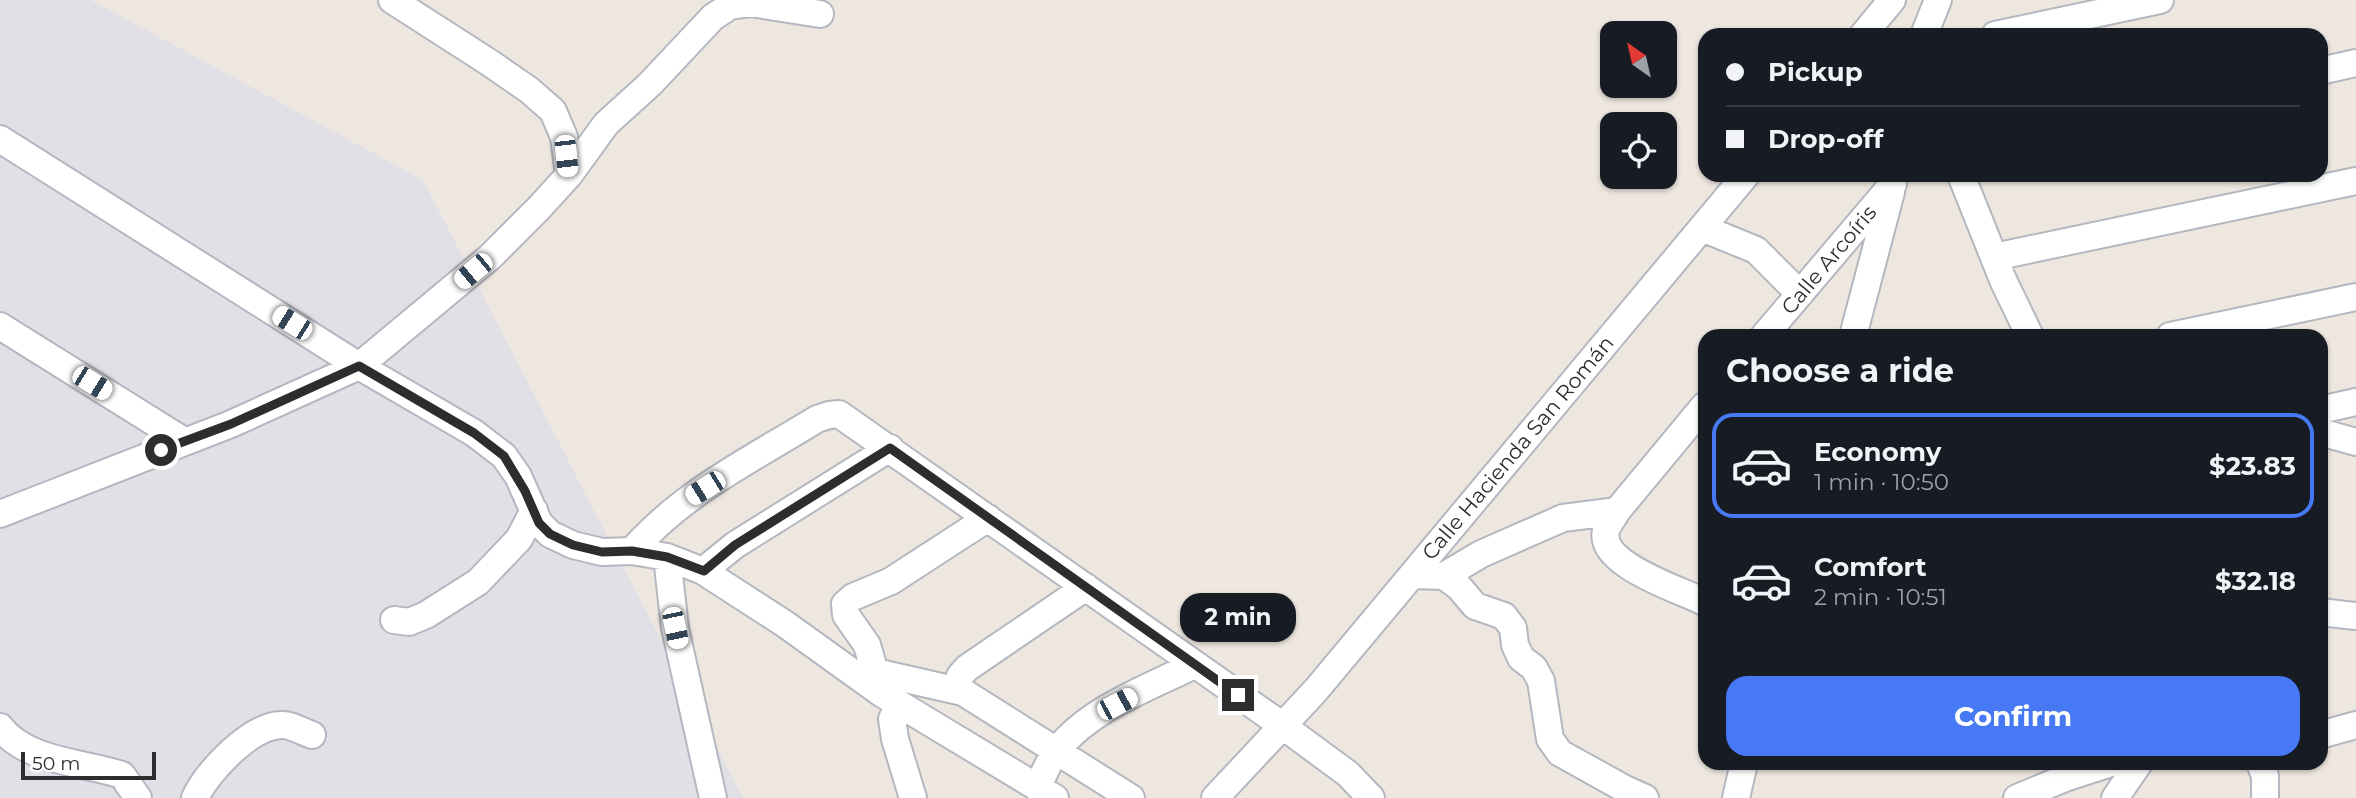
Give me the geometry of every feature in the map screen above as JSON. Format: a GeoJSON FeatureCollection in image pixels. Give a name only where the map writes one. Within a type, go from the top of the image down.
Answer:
{"type":"FeatureCollection","features":[{"type":"Feature","properties":{"kind":"street"},"geometry":{"type":"LineString","coordinates":[[392,0],[509,77],[553,111],[564,137],[569,174]]}},
{"type":"Feature","properties":{"kind":"street"},"geometry":{"type":"LineString","coordinates":[[1869,28],[1892,0]]}},
{"type":"Feature","properties":{"kind":"street"},"geometry":{"type":"LineString","coordinates":[[1927,28],[1938,0]]}},
{"type":"Feature","properties":{"kind":"street"},"geometry":{"type":"LineString","coordinates":[[2016,28],[2073,9],[2160,0]]}},
{"type":"Feature","properties":{"kind":"street"},"geometry":{"type":"LineString","coordinates":[[0,514],[231,424],[359,366],[490,257],[569,174],[606,124],[650,83],[713,17],[730,6],[751,3],[820,14]]}},
{"type":"Feature","properties":{"kind":"street"},"geometry":{"type":"LineString","coordinates":[[2328,69],[2356,63]]}},
{"type":"Feature","properties":{"kind":"street"},"geometry":{"type":"LineString","coordinates":[[0,139],[359,366],[474,433],[504,456],[517,476],[539,523],[550,534],[573,545],[602,552],[632,551],[667,557],[704,571],[1046,793],[1056,750],[1071,735],[1098,714],[1194,665]]}},
{"type":"Feature","properties":{"kind":"street"},"geometry":{"type":"LineString","coordinates":[[1994,257],[2356,181]]}},
{"type":"Feature","properties":{"kind":"street","name":"Calle Hacienda San Román"},"geometry":{"type":"LineString","coordinates":[[1412,575],[1740,182]]}},
{"type":"Feature","properties":{"kind":"street","name":"Calle Arcoíris"},"geometry":{"type":"LineString","coordinates":[[1770,329],[1892,182]]}},
{"type":"Feature","properties":{"kind":"street"},"geometry":{"type":"LineString","coordinates":[[1855,329],[1893,182]]}},
{"type":"Feature","properties":{"kind":"street"},"geometry":{"type":"LineString","coordinates":[[1964,182],[2027,329]]}},
{"type":"Feature","properties":{"kind":"street"},"geometry":{"type":"LineString","coordinates":[[1702,228],[1756,250],[1800,294]]}},
{"type":"Feature","properties":{"kind":"street"},"geometry":{"type":"LineString","coordinates":[[2203,329],[2356,297]]}},
{"type":"Feature","properties":{"kind":"street"},"geometry":{"type":"LineString","coordinates":[[0,326],[184,441]]}},
{"type":"Feature","properties":{"kind":"street"},"geometry":{"type":"LineString","coordinates":[[2328,408],[2356,402]]}},
{"type":"Feature","properties":{"kind":"street"},"geometry":{"type":"LineString","coordinates":[[1698,413],[1617,511],[1606,529],[1612,550],[1619,559],[1636,572],[1698,599]]}},
{"type":"Feature","properties":{"kind":"street"},"geometry":{"type":"LineString","coordinates":[[632,551],[682,502],[817,419],[839,414],[1283,726],[1348,774],[1371,798]]}},
{"type":"Feature","properties":{"kind":"street"},"geometry":{"type":"LineString","coordinates":[[2328,434],[2356,442]]}},
{"type":"Feature","properties":{"kind":"street"},"geometry":{"type":"LineString","coordinates":[[704,571],[735,545],[890,448]]}},
{"type":"Feature","properties":{"kind":"street"},"geometry":{"type":"LineString","coordinates":[[394,620],[409,622],[426,615],[478,582],[519,539],[534,510]]}},
{"type":"Feature","properties":{"kind":"street"},"geometry":{"type":"LineString","coordinates":[[1444,576],[1481,554],[1563,518],[1617,511]]}},
{"type":"Feature","properties":{"kind":"street"},"geometry":{"type":"LineString","coordinates":[[913,798],[895,739],[885,690],[867,645],[846,615],[845,604],[860,593],[891,581],[988,518]]}},
{"type":"Feature","properties":{"kind":"street"},"geometry":{"type":"LineString","coordinates":[[667,557],[675,628],[713,798]]}},
{"type":"Feature","properties":{"kind":"street"},"geometry":{"type":"LineString","coordinates":[[1215,798],[1316,690],[1412,575]]}},
{"type":"Feature","properties":{"kind":"street","name":"Calle Hacienda San Román"},"geometry":{"type":"LineString","coordinates":[[1412,575],[1444,576],[1459,587],[1475,606],[1504,615],[1513,628],[1515,646],[1521,658],[1534,668],[1541,681],[1550,739],[1560,752],[1645,798]]}},
{"type":"Feature","properties":{"kind":"street"},"geometry":{"type":"LineString","coordinates":[[1086,587],[967,668],[957,684],[963,692],[1131,798]]}},
{"type":"Feature","properties":{"kind":"street"},"geometry":{"type":"LineString","coordinates":[[2328,613],[2356,616]]}},
{"type":"Feature","properties":{"kind":"street"},"geometry":{"type":"LineString","coordinates":[[885,690],[963,692]]}},
{"type":"Feature","properties":{"kind":"street"},"geometry":{"type":"LineString","coordinates":[[195,798],[224,759],[256,732],[282,724],[312,735]]}},
{"type":"Feature","properties":{"kind":"street"},"geometry":{"type":"LineString","coordinates":[[2328,733],[2356,725]]}},
{"type":"Feature","properties":{"kind":"street"},"geometry":{"type":"LineString","coordinates":[[0,727],[8,737],[33,752],[122,775],[138,798]]}},
{"type":"Feature","properties":{"kind":"street"},"geometry":{"type":"LineString","coordinates":[[1736,798],[1742,770]]}},
{"type":"Feature","properties":{"kind":"street"},"geometry":{"type":"LineString","coordinates":[[2017,798],[2090,770]]}},
{"type":"Feature","properties":{"kind":"street"},"geometry":{"type":"LineString","coordinates":[[2115,798],[2134,770]]}},
{"type":"Feature","properties":{"kind":"shaded area"},"geometry":{"type":"Polygon","coordinates":[[[0,0],[91,0],[423,180],[743,798],[0,798],[0,0]]]}},
{"type":"Feature","properties":{"kind":"route"},"geometry":{"type":"LineString","coordinates":[[161,450],[231,424],[359,366],[474,433],[504,456],[525,491],[539,523],[550,534],[573,545],[602,552],[632,551],[667,557],[704,571],[735,545],[890,448],[1238,695]]}}]}
